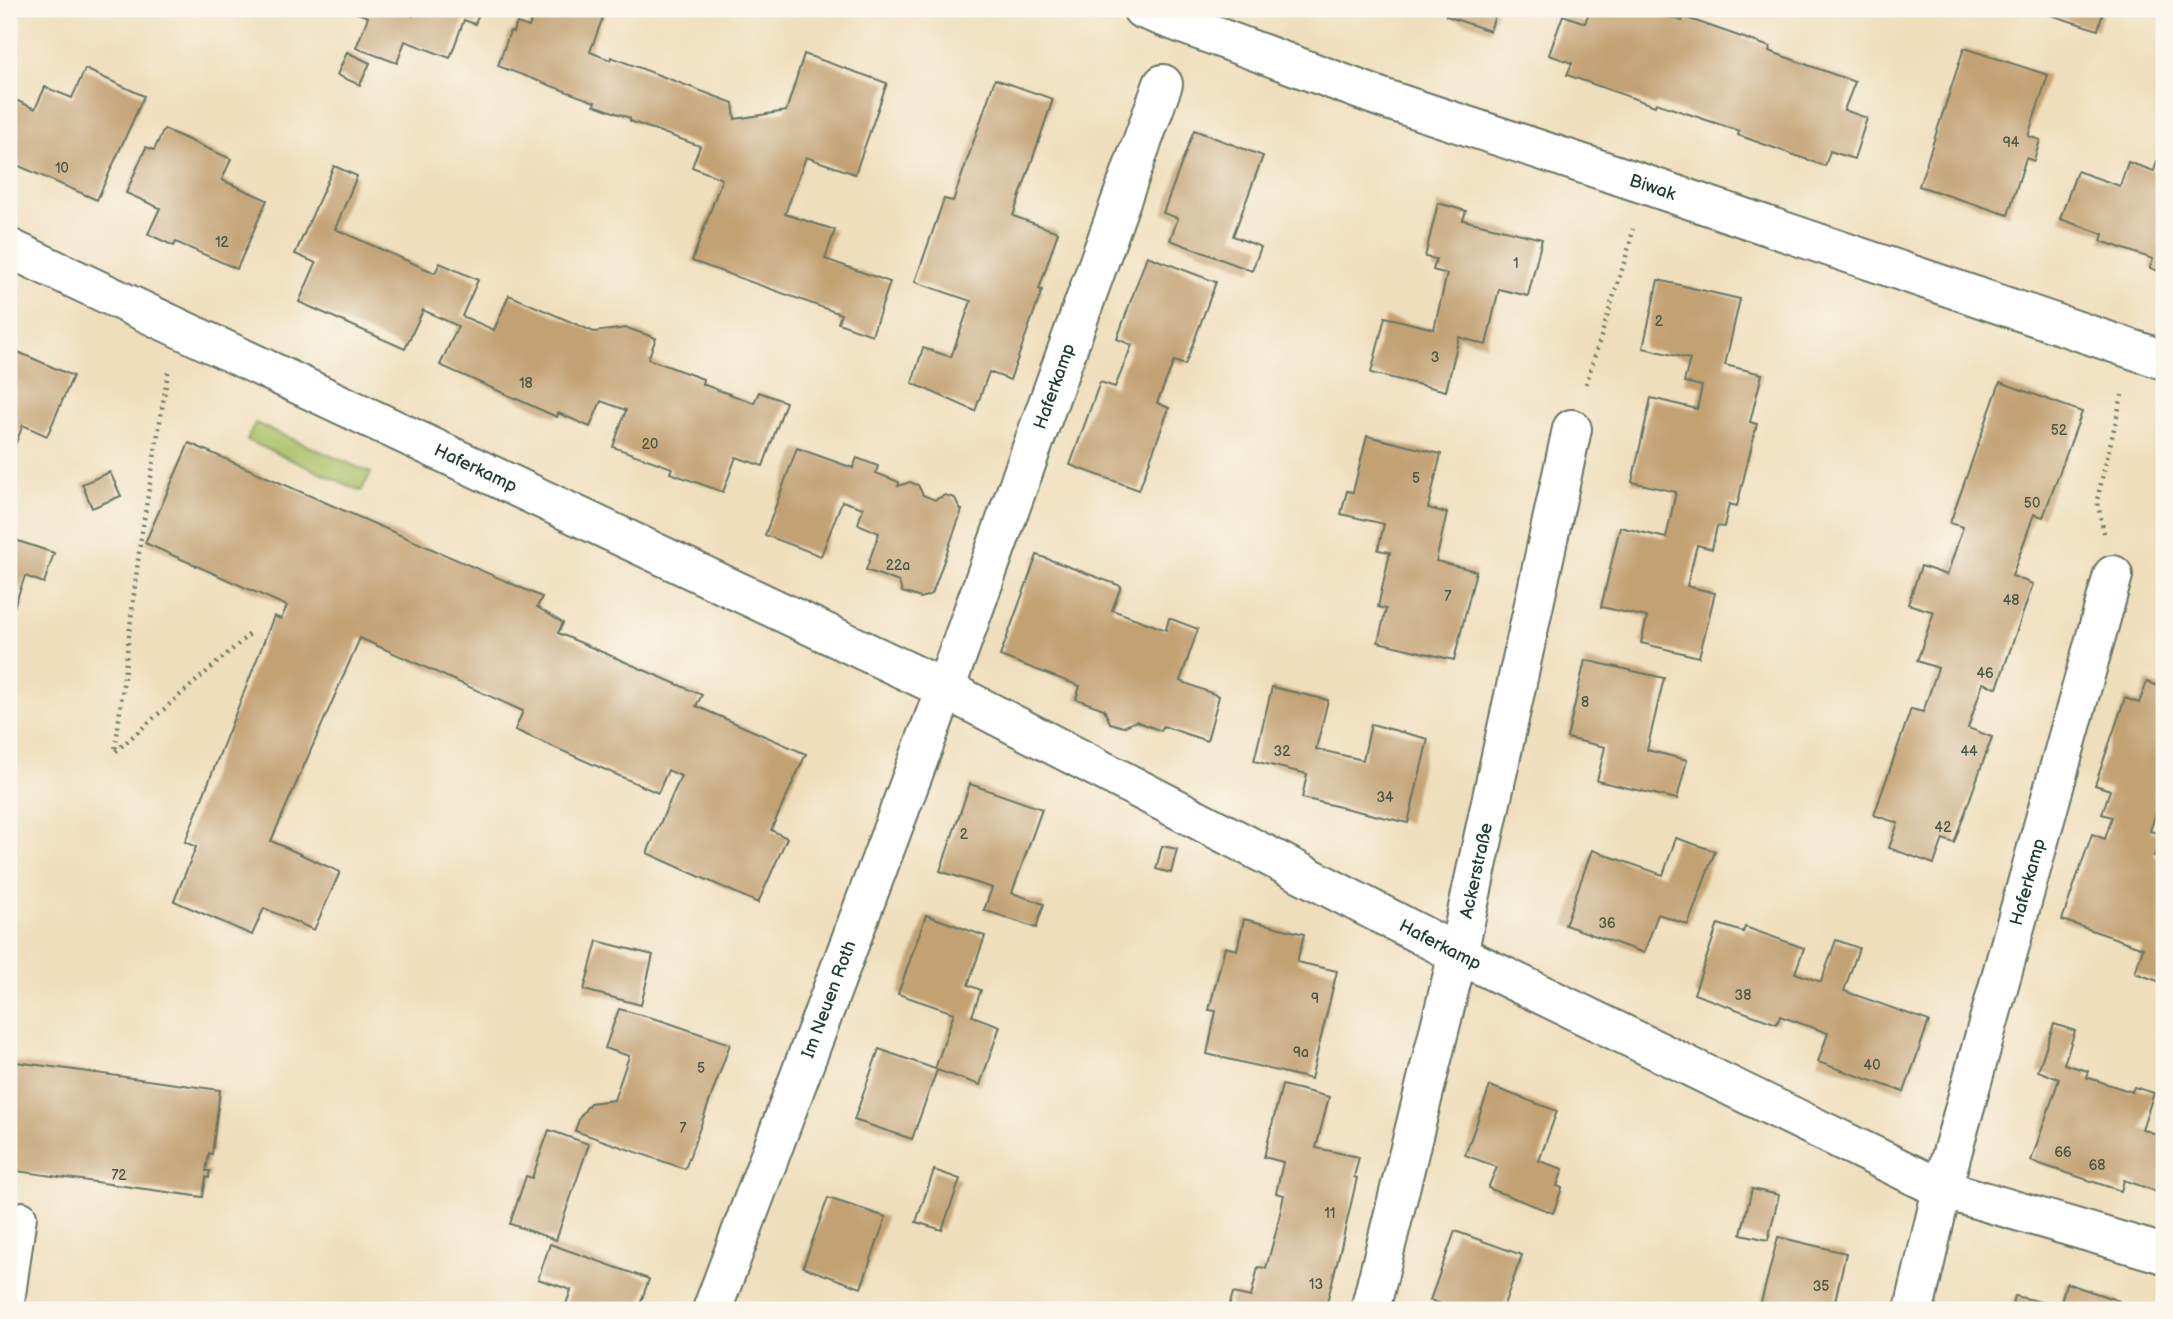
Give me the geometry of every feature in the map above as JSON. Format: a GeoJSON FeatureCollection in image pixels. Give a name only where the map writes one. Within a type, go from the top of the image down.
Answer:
{"type":"FeatureCollection","features":[{"type":"Feature","properties":{"kind":"street","name":"Biwak"},"geometry":{"type":"LineString","coordinates":[[1142,9],[1382,98],[2149,355]]}},
{"type":"Feature","properties":{"kind":"street","name":"Haferkamp"},"geometry":{"type":"LineString","coordinates":[[945,689],[1163,84]]}},
{"type":"Feature","properties":{"kind":"street","name":"Haferkamp"},"geometry":{"type":"LineString","coordinates":[[9,248],[945,689],[1458,954],[1942,1189],[2164,1254]]}},
{"type":"Feature","properties":{"kind":"street","name":"Ackerstraße"},"geometry":{"type":"LineString","coordinates":[[1370,1310],[1458,954],[1572,429]]}},
{"type":"Feature","properties":{"kind":"street","name":"Haferkamp"},"geometry":{"type":"LineString","coordinates":[[1914,1310],[1942,1189],[2113,575]]}},
{"type":"Feature","properties":{"kind":"street","name":"Im Neuen Roth"},"geometry":{"type":"LineString","coordinates":[[712,1310],[945,689]]}},
{"type":"Feature","properties":{"kind":"lane"},"geometry":{"type":"LineString","coordinates":[[9,1309],[22,1216]]}},
{"type":"Feature","properties":{"kind":"path"},"geometry":{"type":"LineString","coordinates":[[1572,429],[1630,244],[1641,183]]}},
{"type":"Feature","properties":{"kind":"path"},"geometry":{"type":"LineString","coordinates":[[176,327],[140,544],[115,752],[251,633]]}},
{"type":"Feature","properties":{"kind":"path"},"geometry":{"type":"LineString","coordinates":[[2113,575],[2096,500],[2111,436],[2149,355]]}},
{"type":"Feature","properties":{"kind":"green space"},"geometry":{"type":"Polygon","coordinates":[[[255,423],[371,473],[361,491],[247,440],[255,423]]]}},
{"type":"Feature","properties":{"kind":"building"},"geometry":{"type":"Polygon","coordinates":[[[347,9],[395,9],[413,16],[416,9],[481,9],[475,24],[464,20],[450,58],[405,41],[397,63],[356,48],[368,17],[347,9]]]}},
{"type":"Feature","properties":{"kind":"building"},"geometry":{"type":"Polygon","coordinates":[[[535,9],[606,9],[590,52],[610,60],[611,57],[733,103],[735,119],[786,111],[804,54],[887,83],[855,174],[806,157],[785,214],[835,230],[825,259],[890,282],[872,335],[838,323],[841,314],[692,261],[722,179],[692,167],[700,146],[630,121],[630,118],[594,105],[595,102],[498,66],[510,31],[513,32],[517,23],[529,27],[535,9]]]}},
{"type":"Feature","properties":{"kind":"building"},"geometry":{"type":"Polygon","coordinates":[[[1449,9],[1497,9],[1490,31],[1446,16],[1449,9]]]}},
{"type":"Feature","properties":{"kind":"building"},"geometry":{"type":"Polygon","coordinates":[[[1590,9],[1648,9],[1682,21],[1684,17],[1770,47],[1769,51],[1855,82],[1844,110],[1867,118],[1854,159],[1830,151],[1825,166],[1738,135],[1739,131],[1656,103],[1655,106],[1567,75],[1572,63],[1549,55],[1563,15],[1585,23],[1590,9]]]}},
{"type":"Feature","properties":{"kind":"building"},"geometry":{"type":"Polygon","coordinates":[[[2032,9],[2104,9],[2098,30],[2032,9]]]}},
{"type":"Feature","properties":{"kind":"building"},"geometry":{"type":"Polygon","coordinates":[[[1964,48],[2048,75],[2028,136],[2040,140],[2034,161],[2026,158],[2008,215],[1919,186],[1964,48]]]}},
{"type":"Feature","properties":{"kind":"building"},"geometry":{"type":"Polygon","coordinates":[[[347,52],[370,63],[360,85],[337,75],[347,52]]]}},
{"type":"Feature","properties":{"kind":"building"},"geometry":{"type":"Polygon","coordinates":[[[85,69],[144,96],[97,200],[12,163],[15,157],[9,154],[9,97],[35,109],[45,87],[72,98],[85,69]]]}},
{"type":"Feature","properties":{"kind":"building"},"geometry":{"type":"Polygon","coordinates":[[[995,79],[1053,99],[1013,216],[1058,232],[1039,289],[1042,290],[1010,380],[989,372],[975,411],[912,383],[923,348],[951,357],[971,301],[915,282],[944,199],[953,201],[995,79]]]}},
{"type":"Feature","properties":{"kind":"building"},"geometry":{"type":"Polygon","coordinates":[[[164,129],[231,159],[222,180],[267,200],[237,269],[176,242],[174,246],[148,234],[160,208],[126,193],[146,147],[154,150],[164,129]]]}},
{"type":"Feature","properties":{"kind":"building"},"geometry":{"type":"Polygon","coordinates":[[[1194,130],[1263,156],[1233,236],[1261,247],[1252,271],[1170,240],[1178,218],[1163,213],[1194,130]]]}},
{"type":"Feature","properties":{"kind":"building"},"geometry":{"type":"Polygon","coordinates":[[[2157,161],[2164,164],[2164,273],[2150,268],[2153,259],[2101,241],[2103,234],[2060,219],[2077,171],[2120,186],[2128,162],[2154,171],[2157,161]]]}},
{"type":"Feature","properties":{"kind":"building"},"geometry":{"type":"Polygon","coordinates":[[[334,166],[357,176],[335,229],[435,273],[440,263],[478,280],[462,316],[494,330],[509,295],[594,332],[627,328],[656,338],[648,359],[703,379],[702,384],[754,403],[759,392],[786,402],[763,466],[736,457],[723,492],[670,473],[672,468],[613,447],[626,410],[601,401],[590,427],[558,413],[557,417],[440,365],[458,326],[423,310],[405,349],[299,302],[316,263],[295,254],[334,166]]]}},
{"type":"Feature","properties":{"kind":"building"},"geometry":{"type":"Polygon","coordinates":[[[1438,203],[1466,211],[1463,220],[1542,239],[1528,296],[1499,289],[1486,345],[1459,337],[1446,391],[1371,373],[1385,317],[1434,329],[1447,274],[1433,270],[1436,259],[1425,257],[1438,203]]]}},
{"type":"Feature","properties":{"kind":"building"},"geometry":{"type":"Polygon","coordinates":[[[1147,256],[1216,282],[1185,365],[1174,361],[1157,403],[1169,408],[1139,490],[1070,465],[1100,382],[1115,387],[1132,345],[1117,339],[1147,256]]]}},
{"type":"Feature","properties":{"kind":"building"},"geometry":{"type":"Polygon","coordinates":[[[1658,280],[1740,299],[1725,365],[1762,374],[1750,422],[1757,424],[1737,506],[1729,504],[1724,527],[1717,526],[1712,549],[1697,545],[1687,586],[1715,593],[1699,657],[1641,643],[1647,617],[1601,607],[1620,527],[1666,538],[1676,492],[1632,482],[1651,398],[1697,409],[1702,386],[1684,382],[1690,359],[1643,348],[1658,280]]]}},
{"type":"Feature","properties":{"kind":"building"},"geometry":{"type":"Polygon","coordinates":[[[9,348],[73,376],[47,436],[23,425],[13,450],[9,448],[9,348]]]}},
{"type":"Feature","properties":{"kind":"building"},"geometry":{"type":"Polygon","coordinates":[[[2000,382],[2082,412],[2043,517],[2034,514],[2012,576],[2033,584],[1997,688],[1983,683],[1968,728],[1992,737],[1954,843],[1943,839],[1934,864],[1889,848],[1898,823],[1874,815],[1911,709],[1923,712],[1938,668],[1917,661],[1934,612],[1908,604],[1921,566],[1947,575],[1963,527],[1950,523],[2000,382]]]}},
{"type":"Feature","properties":{"kind":"building"},"geometry":{"type":"Polygon","coordinates":[[[1367,436],[1441,454],[1428,508],[1447,513],[1436,561],[1476,571],[1454,660],[1378,642],[1386,609],[1378,607],[1390,552],[1378,550],[1384,524],[1341,514],[1347,491],[1353,492],[1367,436]]]}},
{"type":"Feature","properties":{"kind":"building"},"geometry":{"type":"Polygon","coordinates":[[[189,443],[542,597],[537,607],[563,623],[558,633],[702,695],[696,706],[806,754],[771,830],[787,838],[758,903],[647,853],[681,776],[668,770],[658,793],[515,730],[523,711],[360,638],[271,841],[340,872],[314,930],[264,908],[252,935],[174,901],[196,847],[185,842],[274,616],[281,619],[287,606],[145,543],[189,443]]]}},
{"type":"Feature","properties":{"kind":"building"},"geometry":{"type":"Polygon","coordinates":[[[797,448],[853,468],[857,458],[878,466],[876,473],[899,482],[898,486],[910,482],[918,485],[923,495],[935,500],[945,495],[955,498],[962,510],[932,594],[921,598],[902,592],[899,582],[866,570],[879,533],[858,524],[863,508],[842,501],[821,556],[765,535],[797,448]]]}},
{"type":"Feature","properties":{"kind":"building"},"geometry":{"type":"Polygon","coordinates":[[[9,461],[13,461],[11,485],[9,484],[9,461]]]}},
{"type":"Feature","properties":{"kind":"building"},"geometry":{"type":"Polygon","coordinates":[[[110,472],[121,496],[92,508],[82,484],[110,472]]]}},
{"type":"Feature","properties":{"kind":"building"},"geometry":{"type":"Polygon","coordinates":[[[9,538],[54,553],[44,583],[25,576],[9,621],[9,538]]]}},
{"type":"Feature","properties":{"kind":"building"},"geometry":{"type":"Polygon","coordinates":[[[1037,555],[1121,586],[1112,610],[1166,630],[1169,618],[1198,629],[1180,681],[1219,696],[1207,741],[1163,726],[1161,731],[1136,721],[1123,727],[1110,723],[1104,709],[1076,699],[1080,686],[1000,656],[1037,555]]]}},
{"type":"Feature","properties":{"kind":"building"},"geometry":{"type":"Polygon","coordinates":[[[1585,660],[1664,678],[1647,750],[1687,760],[1677,799],[1597,781],[1605,747],[1567,738],[1585,660]]]}},
{"type":"Feature","properties":{"kind":"building"},"geometry":{"type":"Polygon","coordinates":[[[2147,682],[2164,688],[2164,809],[2158,806],[2150,831],[2161,834],[2154,856],[2164,859],[2164,941],[2160,954],[2164,956],[2164,983],[2135,973],[2143,948],[2062,920],[2092,834],[2105,839],[2112,817],[2102,814],[2110,790],[2095,785],[2125,698],[2139,703],[2147,682]]]}},
{"type":"Feature","properties":{"kind":"building"},"geometry":{"type":"Polygon","coordinates":[[[1272,687],[1328,700],[1316,749],[1363,760],[1371,724],[1428,739],[1408,823],[1302,798],[1307,774],[1254,761],[1272,687]]]}},
{"type":"Feature","properties":{"kind":"building"},"geometry":{"type":"Polygon","coordinates":[[[970,784],[1042,809],[1012,893],[1044,904],[1036,928],[984,910],[992,888],[940,871],[970,784]]]}},
{"type":"Feature","properties":{"kind":"building"},"geometry":{"type":"Polygon","coordinates":[[[1676,838],[1715,851],[1688,925],[1658,914],[1644,953],[1565,925],[1592,850],[1663,875],[1676,838]]]}},
{"type":"Feature","properties":{"kind":"building"},"geometry":{"type":"Polygon","coordinates":[[[1162,846],[1177,849],[1171,873],[1156,869],[1162,846]]]}},
{"type":"Feature","properties":{"kind":"building"},"geometry":{"type":"Polygon","coordinates":[[[926,915],[985,936],[968,985],[981,990],[972,1016],[1000,1026],[980,1085],[937,1070],[912,1139],[854,1120],[879,1049],[935,1069],[954,1013],[898,994],[926,915]]]}},
{"type":"Feature","properties":{"kind":"building"},"geometry":{"type":"Polygon","coordinates":[[[1244,919],[1304,934],[1297,962],[1337,971],[1311,1079],[1207,1054],[1216,1011],[1209,1010],[1225,947],[1237,950],[1244,919]]]}},
{"type":"Feature","properties":{"kind":"building"},"geometry":{"type":"Polygon","coordinates":[[[1718,924],[1743,932],[1745,927],[1804,948],[1795,973],[1821,982],[1836,940],[1859,948],[1844,991],[1929,1021],[1904,1092],[1818,1062],[1828,1033],[1780,1016],[1777,1024],[1694,994],[1718,924]]]}},
{"type":"Feature","properties":{"kind":"building"},"geometry":{"type":"Polygon","coordinates":[[[597,941],[653,955],[641,1005],[584,990],[597,941]]]}},
{"type":"Feature","properties":{"kind":"building"},"geometry":{"type":"Polygon","coordinates":[[[619,1009],[730,1044],[685,1169],[575,1131],[580,1117],[590,1103],[614,1100],[629,1056],[605,1048],[619,1009]]]}},
{"type":"Feature","properties":{"kind":"building"},"geometry":{"type":"Polygon","coordinates":[[[2054,1024],[2075,1031],[2064,1064],[2088,1071],[2086,1077],[2132,1092],[2134,1087],[2154,1093],[2142,1129],[2164,1137],[2164,1194],[2124,1180],[2121,1191],[2031,1161],[2059,1079],[2038,1071],[2054,1024]]]}},
{"type":"Feature","properties":{"kind":"building"},"geometry":{"type":"Polygon","coordinates":[[[9,1061],[220,1090],[212,1154],[209,1153],[206,1171],[210,1171],[209,1178],[206,1177],[203,1197],[9,1170],[9,1061]]]}},
{"type":"Feature","properties":{"kind":"building"},"geometry":{"type":"Polygon","coordinates":[[[1282,1085],[1329,1097],[1316,1148],[1359,1157],[1354,1177],[1357,1178],[1341,1247],[1325,1310],[1228,1310],[1233,1293],[1251,1297],[1258,1267],[1266,1268],[1276,1232],[1284,1195],[1276,1193],[1283,1162],[1264,1157],[1282,1085]]]}},
{"type":"Feature","properties":{"kind":"building"},"geometry":{"type":"Polygon","coordinates":[[[1490,1086],[1557,1111],[1539,1161],[1563,1169],[1557,1186],[1562,1188],[1553,1213],[1488,1188],[1497,1167],[1465,1155],[1490,1086]]]}},
{"type":"Feature","properties":{"kind":"building"},"geometry":{"type":"Polygon","coordinates":[[[549,1130],[589,1144],[556,1240],[510,1224],[526,1176],[532,1178],[549,1130]]]}},
{"type":"Feature","properties":{"kind":"building"},"geometry":{"type":"Polygon","coordinates":[[[934,1170],[960,1179],[942,1230],[916,1222],[934,1170]]]}},
{"type":"Feature","properties":{"kind":"building"},"geometry":{"type":"Polygon","coordinates":[[[1752,1189],[1779,1195],[1768,1240],[1741,1234],[1752,1189]]]}},
{"type":"Feature","properties":{"kind":"building"},"geometry":{"type":"Polygon","coordinates":[[[828,1198],[886,1217],[861,1288],[803,1267],[828,1198]]]}},
{"type":"Feature","properties":{"kind":"building"},"geometry":{"type":"Polygon","coordinates":[[[1455,1231],[1522,1255],[1502,1310],[1458,1310],[1430,1300],[1455,1231]]]}},
{"type":"Feature","properties":{"kind":"building"},"geometry":{"type":"Polygon","coordinates":[[[1778,1237],[1846,1253],[1833,1310],[1759,1310],[1778,1237]]]}},
{"type":"Feature","properties":{"kind":"building"},"geometry":{"type":"Polygon","coordinates":[[[550,1244],[649,1279],[638,1310],[564,1310],[571,1290],[538,1279],[550,1244]]]}},
{"type":"Feature","properties":{"kind":"building"},"geometry":{"type":"Polygon","coordinates":[[[2066,1283],[2119,1301],[2117,1310],[2011,1310],[2015,1296],[2060,1306],[2066,1283]]]}}]}
